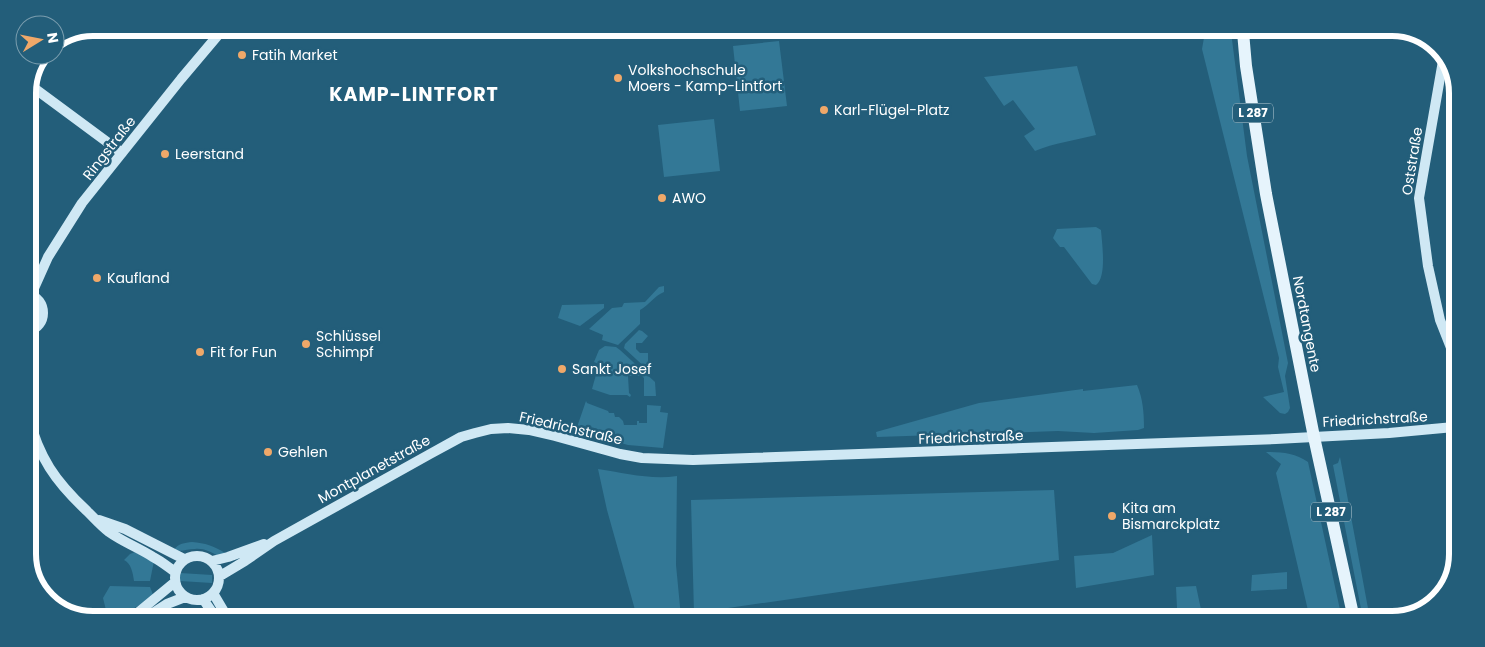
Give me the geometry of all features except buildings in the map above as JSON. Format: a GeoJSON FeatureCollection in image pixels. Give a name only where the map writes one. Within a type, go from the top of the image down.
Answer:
{"type":"FeatureCollection","features":[{"type":"Feature","properties":{"kind":"main road","name":"Nordtangente"},"geometry":{"type":"LineString","coordinates":[[1243,36],[1246,66],[1266,194],[1314,437],[1352,611]]}},
{"type":"Feature","properties":{"kind":"street","name":"Ringstraße"},"geometry":{"type":"LineString","coordinates":[[36,282],[48,257],[82,203],[217,36]]}},
{"type":"Feature","properties":{"kind":"street","name":"Oststraße"},"geometry":{"type":"LineString","coordinates":[[1442,67],[1419,198],[1428,266],[1440,320],[1449,343]]}},
{"type":"Feature","properties":{"kind":"street"},"geometry":{"type":"LineString","coordinates":[[36,90],[122,153]]}},
{"type":"Feature","properties":{"kind":"street","name":"Ringstraße"},"geometry":{"type":"LineString","coordinates":[[36,299],[40,302],[44,313],[40,324],[36,328]]}},
{"type":"Feature","properties":{"kind":"street","name":"Friedrichstraße"},"geometry":{"type":"LineString","coordinates":[[491,429],[529,430],[620,454],[642,458],[675,460],[1276,440],[1449,427]]}},
{"type":"Feature","properties":{"kind":"street","name":"Montplanetstraße"},"geometry":{"type":"LineString","coordinates":[[220,576],[253,556],[274,540],[461,437],[491,429]]}},
{"type":"Feature","properties":{"kind":"street"},"geometry":{"type":"LineString","coordinates":[[36,442],[42,457],[67,493],[109,532],[153,557],[175,577],[181,594],[193,600],[203,599],[213,593],[220,576],[217,567],[212,561],[203,556],[196,555],[184,559],[178,564],[175,577],[139,611]]}},
{"type":"Feature","properties":{"kind":"street"},"geometry":{"type":"LineString","coordinates":[[95,519],[125,529],[184,559]]}},
{"type":"Feature","properties":{"kind":"street","name":"Montplanetstraße"},"geometry":{"type":"LineString","coordinates":[[212,561],[274,540]]}},
{"type":"Feature","properties":{"kind":"street"},"geometry":{"type":"LineString","coordinates":[[213,593],[224,611]]}},
{"type":"Feature","properties":{"kind":"street"},"geometry":{"type":"LineString","coordinates":[[156,611],[185,596]]}},
{"type":"Feature","properties":{"kind":"street"},"geometry":{"type":"LineString","coordinates":[[203,599],[211,611]]}},
{"type":"Feature","properties":{"kind":"shaded area"},"geometry":{"type":"Polygon","coordinates":[[[1204,36],[1232,36],[1247,156],[1288,363],[1285,376],[1290,408],[1285,414],[1280,413],[1263,397],[1284,392],[1278,367],[1279,358],[1202,49],[1204,36]]]}},
{"type":"Feature","properties":{"kind":"shaded area"},"geometry":{"type":"Polygon","coordinates":[[[779,41],[787,106],[740,111],[733,46],[779,41]]]}},
{"type":"Feature","properties":{"kind":"shaded area"},"geometry":{"type":"Polygon","coordinates":[[[1077,66],[1096,135],[1035,151],[1024,136],[1035,129],[1013,100],[1004,106],[984,77],[1077,66]]]}},
{"type":"Feature","properties":{"kind":"shaded area"},"geometry":{"type":"Polygon","coordinates":[[[714,119],[720,171],[664,177],[658,125],[714,119]]]}},
{"type":"Feature","properties":{"kind":"shaded area"},"geometry":{"type":"Polygon","coordinates":[[[1096,227],[1101,230],[1103,268],[1102,275],[1096,285],[1092,284],[1064,247],[1060,247],[1053,238],[1057,229],[1096,227]]]}},
{"type":"Feature","properties":{"kind":"shaded area"},"geometry":{"type":"Polygon","coordinates":[[[664,286],[664,292],[640,310],[640,324],[618,345],[602,340],[603,335],[589,329],[612,308],[622,307],[624,303],[645,302],[659,287],[664,286]]]}},
{"type":"Feature","properties":{"kind":"shaded area"},"geometry":{"type":"Polygon","coordinates":[[[604,304],[604,308],[580,326],[558,318],[562,305],[604,304]]]}},
{"type":"Feature","properties":{"kind":"shaded area"},"geometry":{"type":"Polygon","coordinates":[[[639,330],[648,336],[642,343],[636,343],[636,349],[640,353],[648,353],[648,370],[624,348],[625,344],[639,330]]]}},
{"type":"Feature","properties":{"kind":"shaded area"},"geometry":{"type":"Polygon","coordinates":[[[605,346],[616,347],[655,382],[656,396],[644,396],[644,378],[642,376],[628,376],[630,397],[627,395],[610,395],[592,389],[599,364],[594,362],[599,350],[605,346]]]}},
{"type":"Feature","properties":{"kind":"shaded area"},"geometry":{"type":"Polygon","coordinates":[[[1137,385],[1142,401],[1144,422],[1144,428],[1138,430],[1094,433],[1058,431],[877,437],[876,432],[979,403],[1083,389],[1083,391],[1137,385]]]}},
{"type":"Feature","properties":{"kind":"shaded area"},"geometry":{"type":"Polygon","coordinates":[[[586,401],[609,413],[614,413],[615,417],[619,417],[623,421],[624,425],[637,425],[637,421],[639,423],[647,423],[647,405],[661,406],[660,412],[668,413],[663,448],[628,445],[576,430],[586,401]]]}},
{"type":"Feature","properties":{"kind":"shaded area"},"geometry":{"type":"Polygon","coordinates":[[[1266,452],[1288,454],[1308,462],[1340,611],[1308,611],[1276,473],[1281,464],[1266,452]]]}},
{"type":"Feature","properties":{"kind":"shaded area"},"geometry":{"type":"Polygon","coordinates":[[[1340,457],[1369,611],[1361,611],[1333,465],[1338,463],[1340,457]]]}},
{"type":"Feature","properties":{"kind":"shaded area"},"geometry":{"type":"Polygon","coordinates":[[[598,469],[647,477],[677,476],[676,565],[680,611],[635,611],[607,510],[598,469]]]}},
{"type":"Feature","properties":{"kind":"shaded area"},"geometry":{"type":"Polygon","coordinates":[[[1054,490],[1059,560],[708,611],[694,611],[691,500],[1054,490]]]}},
{"type":"Feature","properties":{"kind":"shaded area"},"geometry":{"type":"Polygon","coordinates":[[[1152,535],[1154,575],[1076,588],[1074,556],[1113,553],[1152,535]]]}},
{"type":"Feature","properties":{"kind":"shaded area"},"geometry":{"type":"Polygon","coordinates":[[[192,542],[209,545],[225,553],[218,556],[201,549],[174,550],[184,543],[192,542]]]}},
{"type":"Feature","properties":{"kind":"shaded area"},"geometry":{"type":"Polygon","coordinates":[[[135,552],[154,561],[150,581],[134,581],[130,566],[124,560],[135,552]]]}},
{"type":"Feature","properties":{"kind":"shaded area"},"geometry":{"type":"Polygon","coordinates":[[[1287,572],[1287,589],[1251,591],[1252,575],[1287,572]]]}},
{"type":"Feature","properties":{"kind":"shaded area"},"geometry":{"type":"Polygon","coordinates":[[[180,573],[212,575],[212,583],[180,581],[180,573]]]}},
{"type":"Feature","properties":{"kind":"shaded area"},"geometry":{"type":"Polygon","coordinates":[[[110,586],[150,587],[154,597],[129,611],[107,611],[103,598],[110,586]]]}},
{"type":"Feature","properties":{"kind":"shaded area"},"geometry":{"type":"Polygon","coordinates":[[[1196,586],[1201,611],[1160,611],[1177,608],[1176,587],[1196,586]]]}},
{"type":"Feature","properties":{"kind":"place","name":"Fatih Market"},"geometry":{"type":"Point","coordinates":[242,55]}},
{"type":"Feature","properties":{"kind":"place","name":"Volkshochschule Moers - Kamp-Lintfort"},"geometry":{"type":"Point","coordinates":[618,78]}},
{"type":"Feature","properties":{"kind":"place","name":"Karl-Flügel-Platz"},"geometry":{"type":"Point","coordinates":[824,110]}},
{"type":"Feature","properties":{"kind":"place","name":"Leerstand"},"geometry":{"type":"Point","coordinates":[165,154]}},
{"type":"Feature","properties":{"kind":"place","name":"AWO"},"geometry":{"type":"Point","coordinates":[662,198]}},
{"type":"Feature","properties":{"kind":"place","name":"Kaufland"},"geometry":{"type":"Point","coordinates":[97,278]}},
{"type":"Feature","properties":{"kind":"place","name":"Schlüssel Schimpf"},"geometry":{"type":"Point","coordinates":[306,344]}},
{"type":"Feature","properties":{"kind":"place","name":"Fit for Fun"},"geometry":{"type":"Point","coordinates":[200,352]}},
{"type":"Feature","properties":{"kind":"place","name":"Sankt Josef"},"geometry":{"type":"Point","coordinates":[562,369]}},
{"type":"Feature","properties":{"kind":"place","name":"Gehlen"},"geometry":{"type":"Point","coordinates":[268,452]}},
{"type":"Feature","properties":{"kind":"place","name":"Kita am Bismarckplatz"},"geometry":{"type":"Point","coordinates":[1112,516]}},
{"type":"Feature","properties":{"kind":"district","name":"KAMP-LINTFORT"},"geometry":{"type":"Point","coordinates":[414,94]}}]}
